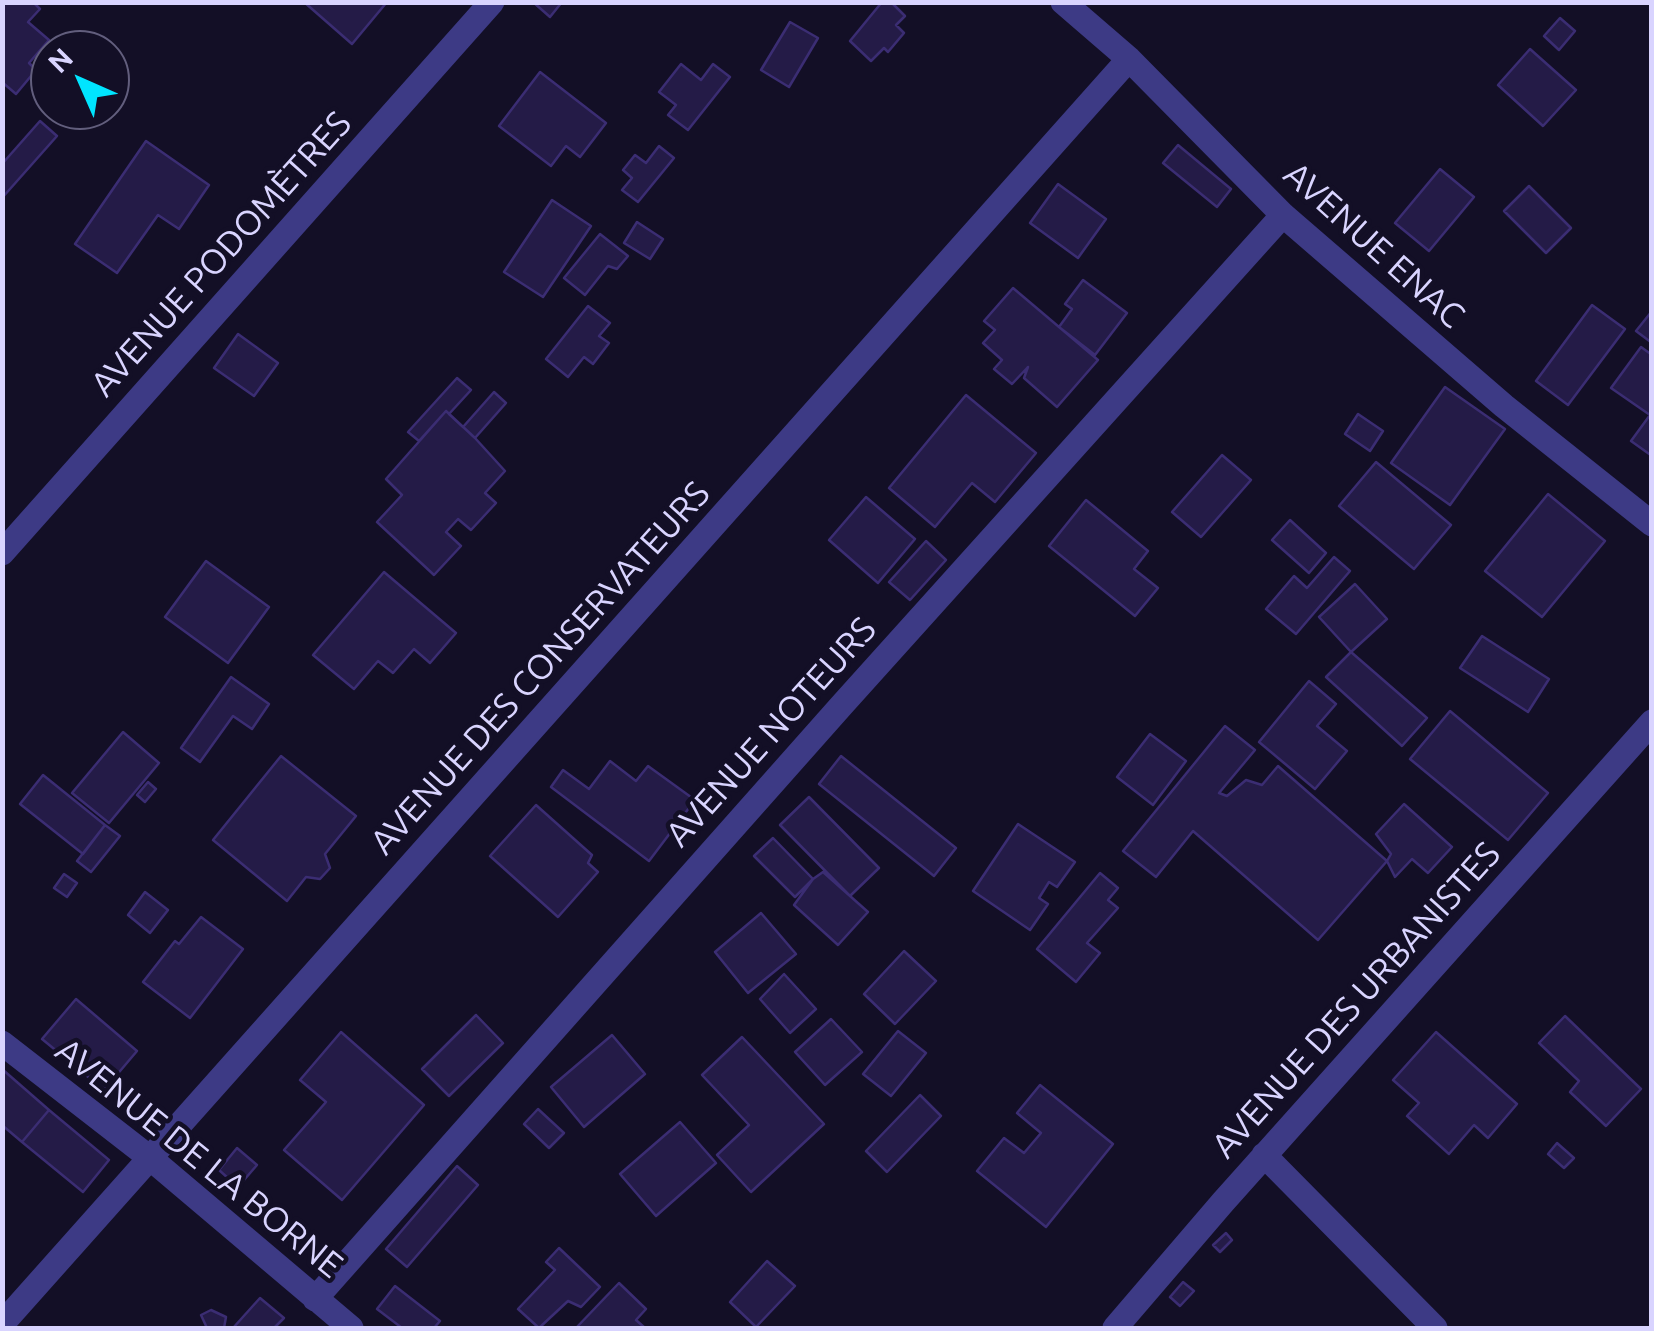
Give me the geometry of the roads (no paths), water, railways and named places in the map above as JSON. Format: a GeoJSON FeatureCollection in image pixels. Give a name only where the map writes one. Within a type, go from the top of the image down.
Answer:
{"type":"FeatureCollection","features":[{"type":"Feature","properties":{"kind":"street","name":"AVENUE PODOMÈTRES"},"geometry":{"type":"LineString","coordinates":[[2,552],[492,2]]}},
{"type":"Feature","properties":{"kind":"street","name":"AVENUE ENAC"},"geometry":{"type":"LineString","coordinates":[[1063,2],[1130,59],[1283,215],[1504,406],[1652,524]]}},
{"type":"Feature","properties":{"kind":"street","name":"AVENUE DES CONSERVATEURS"},"geometry":{"type":"LineString","coordinates":[[2,1324],[1130,59]]}},
{"type":"Feature","properties":{"kind":"street","name":"AVENUE NOTEURS"},"geometry":{"type":"LineString","coordinates":[[316,1299],[840,706],[1283,215]]}},
{"type":"Feature","properties":{"kind":"street","name":"AVENUE DES URBANISTES"},"geometry":{"type":"LineString","coordinates":[[1115,1328],[1264,1155],[1652,722]]}},
{"type":"Feature","properties":{"kind":"street","name":"AVENUE DE LA BORNE"},"geometry":{"type":"LineString","coordinates":[[2,1043],[150,1158],[351,1328]]}},
{"type":"Feature","properties":{"kind":"street"},"geometry":{"type":"LineString","coordinates":[[1264,1155],[1435,1328]]}}]}
